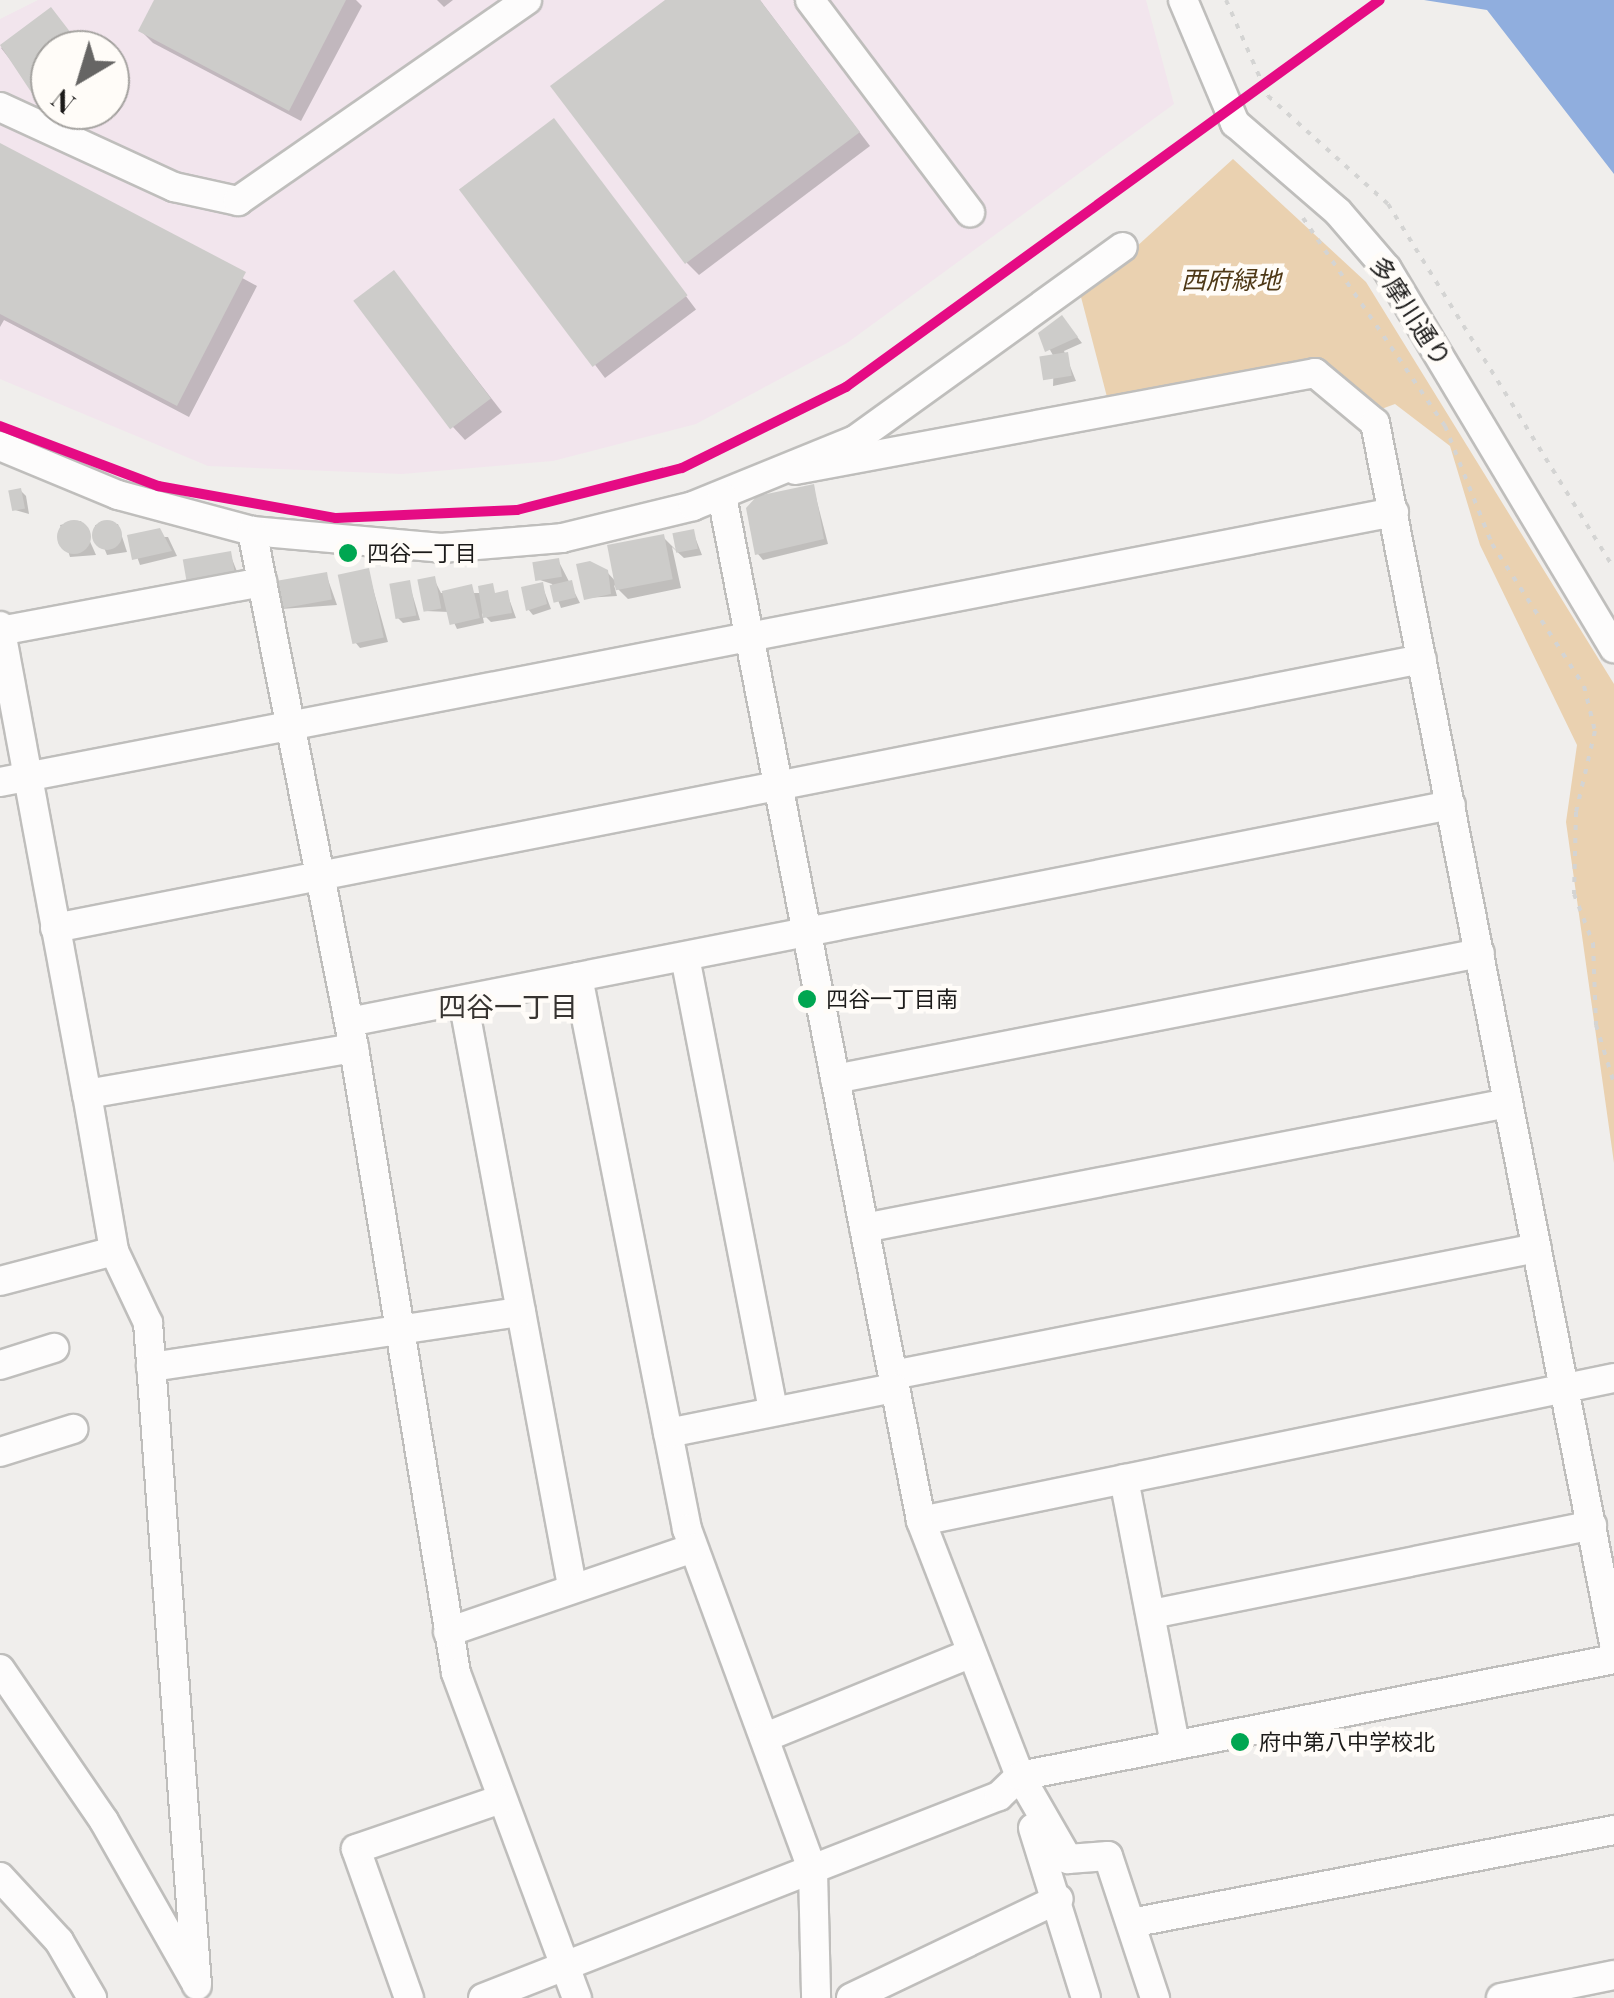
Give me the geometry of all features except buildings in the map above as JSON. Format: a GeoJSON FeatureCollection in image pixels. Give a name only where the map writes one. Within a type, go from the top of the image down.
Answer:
{"type":"FeatureCollection","features":[{"type":"Feature","properties":{"kind":"street"},"geometry":{"type":"LineString","coordinates":[[0,107],[174,187],[238,201],[527,0]]}},
{"type":"Feature","properties":{"kind":"street"},"geometry":{"type":"LineString","coordinates":[[810,0],[970,212]]}},
{"type":"Feature","properties":{"kind":"street","name":"多摩川通り"},"geometry":{"type":"LineString","coordinates":[[1184,0],[1236,123],[1310,189],[1387,269],[1614,648]]}},
{"type":"Feature","properties":{"kind":"street"},"geometry":{"type":"LineString","coordinates":[[796,470],[906,406],[1123,247]]}},
{"type":"Feature","properties":{"kind":"street"},"geometry":{"type":"LineString","coordinates":[[0,446],[118,496],[252,531],[359,545],[502,545],[639,522],[796,470],[1316,374],[1375,422],[1614,1643]]}},
{"type":"Feature","properties":{"kind":"street"},"geometry":{"type":"LineString","coordinates":[[722,496],[921,1520],[1059,1899],[1086,1998]]}},
{"type":"Feature","properties":{"kind":"street"},"geometry":{"type":"LineString","coordinates":[[14,780],[1394,512]]}},
{"type":"Feature","properties":{"kind":"street"},"geometry":{"type":"LineString","coordinates":[[252,531],[351,1035],[448,1632],[501,1799],[577,1998]]}},
{"type":"Feature","properties":{"kind":"street"},"geometry":{"type":"LineString","coordinates":[[203,1992],[148,1323],[114,1251],[56,928],[14,780],[0,630],[262,582]]}},
{"type":"Feature","properties":{"kind":"street"},"geometry":{"type":"LineString","coordinates":[[56,928],[1422,660]]}},
{"type":"Feature","properties":{"kind":"street"},"geometry":{"type":"LineString","coordinates":[[88,1094],[351,1035],[464,1000],[1450,805]]}},
{"type":"Feature","properties":{"kind":"street"},"geometry":{"type":"LineString","coordinates":[[835,1079],[1480,953]]}},
{"type":"Feature","properties":{"kind":"street"},"geometry":{"type":"LineString","coordinates":[[685,957],[774,1412]]}},
{"type":"Feature","properties":{"kind":"street"},"geometry":{"type":"LineString","coordinates":[[578,977],[692,1548],[814,1871],[816,1998]]}},
{"type":"Feature","properties":{"kind":"street"},"geometry":{"type":"LineString","coordinates":[[464,1000],[572,1586]]}},
{"type":"Feature","properties":{"kind":"street"},"geometry":{"type":"LineString","coordinates":[[864,1228],[1508,1102]]}},
{"type":"Feature","properties":{"kind":"street"},"geometry":{"type":"LineString","coordinates":[[668,1433],[774,1412],[894,1381],[1537,1248]]}},
{"type":"Feature","properties":{"kind":"street"},"geometry":{"type":"LineString","coordinates":[[0,1281],[114,1251]]}},
{"type":"Feature","properties":{"kind":"street"},"geometry":{"type":"LineString","coordinates":[[151,1367],[521,1312]]}},
{"type":"Feature","properties":{"kind":"street"},"geometry":{"type":"LineString","coordinates":[[0,1364],[54,1348]]}},
{"type":"Feature","properties":{"kind":"street"},"geometry":{"type":"LineString","coordinates":[[921,1520],[1614,1378]]}},
{"type":"Feature","properties":{"kind":"street"},"geometry":{"type":"LineString","coordinates":[[0,1452],[74,1429]]}},
{"type":"Feature","properties":{"kind":"street"},"geometry":{"type":"LineString","coordinates":[[1124,1479],[1175,1745]]}},
{"type":"Feature","properties":{"kind":"street"},"geometry":{"type":"LineString","coordinates":[[1152,1614],[1592,1525]]}},
{"type":"Feature","properties":{"kind":"street"},"geometry":{"type":"LineString","coordinates":[[448,1632],[572,1586],[692,1548]]}},
{"type":"Feature","properties":{"kind":"street"},"geometry":{"type":"LineString","coordinates":[[766,1737],[972,1653]]}},
{"type":"Feature","properties":{"kind":"street"},"geometry":{"type":"LineString","coordinates":[[483,1998],[814,1871],[1018,1781],[1175,1745],[1614,1659]]}},
{"type":"Feature","properties":{"kind":"street"},"geometry":{"type":"LineString","coordinates":[[0,1668],[104,1820],[203,1992]]}},
{"type":"Feature","properties":{"kind":"street"},"geometry":{"type":"LineString","coordinates":[[1018,1781],[1068,1859],[1108,1856],[1155,1998]]}},
{"type":"Feature","properties":{"kind":"street"},"geometry":{"type":"LineString","coordinates":[[409,1998],[356,1849],[501,1799]]}},
{"type":"Feature","properties":{"kind":"street"},"geometry":{"type":"LineString","coordinates":[[1131,1923],[1614,1830]]}},
{"type":"Feature","properties":{"kind":"street"},"geometry":{"type":"LineString","coordinates":[[0,1878],[59,1941],[92,1998]]}},
{"type":"Feature","properties":{"kind":"street"},"geometry":{"type":"LineString","coordinates":[[852,1998],[1059,1899]]}},
{"type":"Feature","properties":{"kind":"street"},"geometry":{"type":"LineString","coordinates":[[1500,1998],[1614,1975]]}},
{"type":"Feature","properties":{"kind":"path"},"geometry":{"type":"LineString","coordinates":[[1310,189],[1302,221],[1351,276],[1445,426],[1492,544],[1584,686],[1595,732],[1576,812],[1574,894],[1593,944],[1596,1025],[1614,1083]]}},
{"type":"Feature","properties":{"kind":"shaded area"},"geometry":{"type":"Polygon","coordinates":[[[38,0],[1146,0],[1174,104],[847,343],[696,424],[553,461],[402,474],[208,466],[0,379],[0,19],[38,0]]]}},
{"type":"Feature","properties":{"kind":"green space","name":"西府緑地"},"geometry":{"type":"Polygon","coordinates":[[[1233,159],[1366,282],[1614,684],[1614,1163],[1566,822],[1577,745],[1480,545],[1450,446],[1395,404],[1376,411],[1320,365],[1298,362],[1107,397],[1081,297],[1233,159]]]}},
{"type":"Feature","properties":{"kind":"water"},"geometry":{"type":"Polygon","coordinates":[[[1424,0],[1614,0],[1614,174],[1487,10],[1424,0]]]}},
{"type":"Feature","properties":{"kind":"transit line"},"geometry":{"type":"LineString","coordinates":[[0,426],[158,486],[336,518],[517,510],[682,468],[846,387],[1380,0]]}},
{"type":"Feature","properties":{"kind":"place","name":"四谷一丁目"},"geometry":{"type":"Point","coordinates":[348,553]}},
{"type":"Feature","properties":{"kind":"place","name":"四谷一丁目南"},"geometry":{"type":"Point","coordinates":[807,999]}},
{"type":"Feature","properties":{"kind":"place","name":"府中第八中学校北"},"geometry":{"type":"Point","coordinates":[1240,1742]}},
{"type":"Feature","properties":{"kind":"district","name":"四谷一丁目"},"geometry":{"type":"Point","coordinates":[508,1006]}}]}
